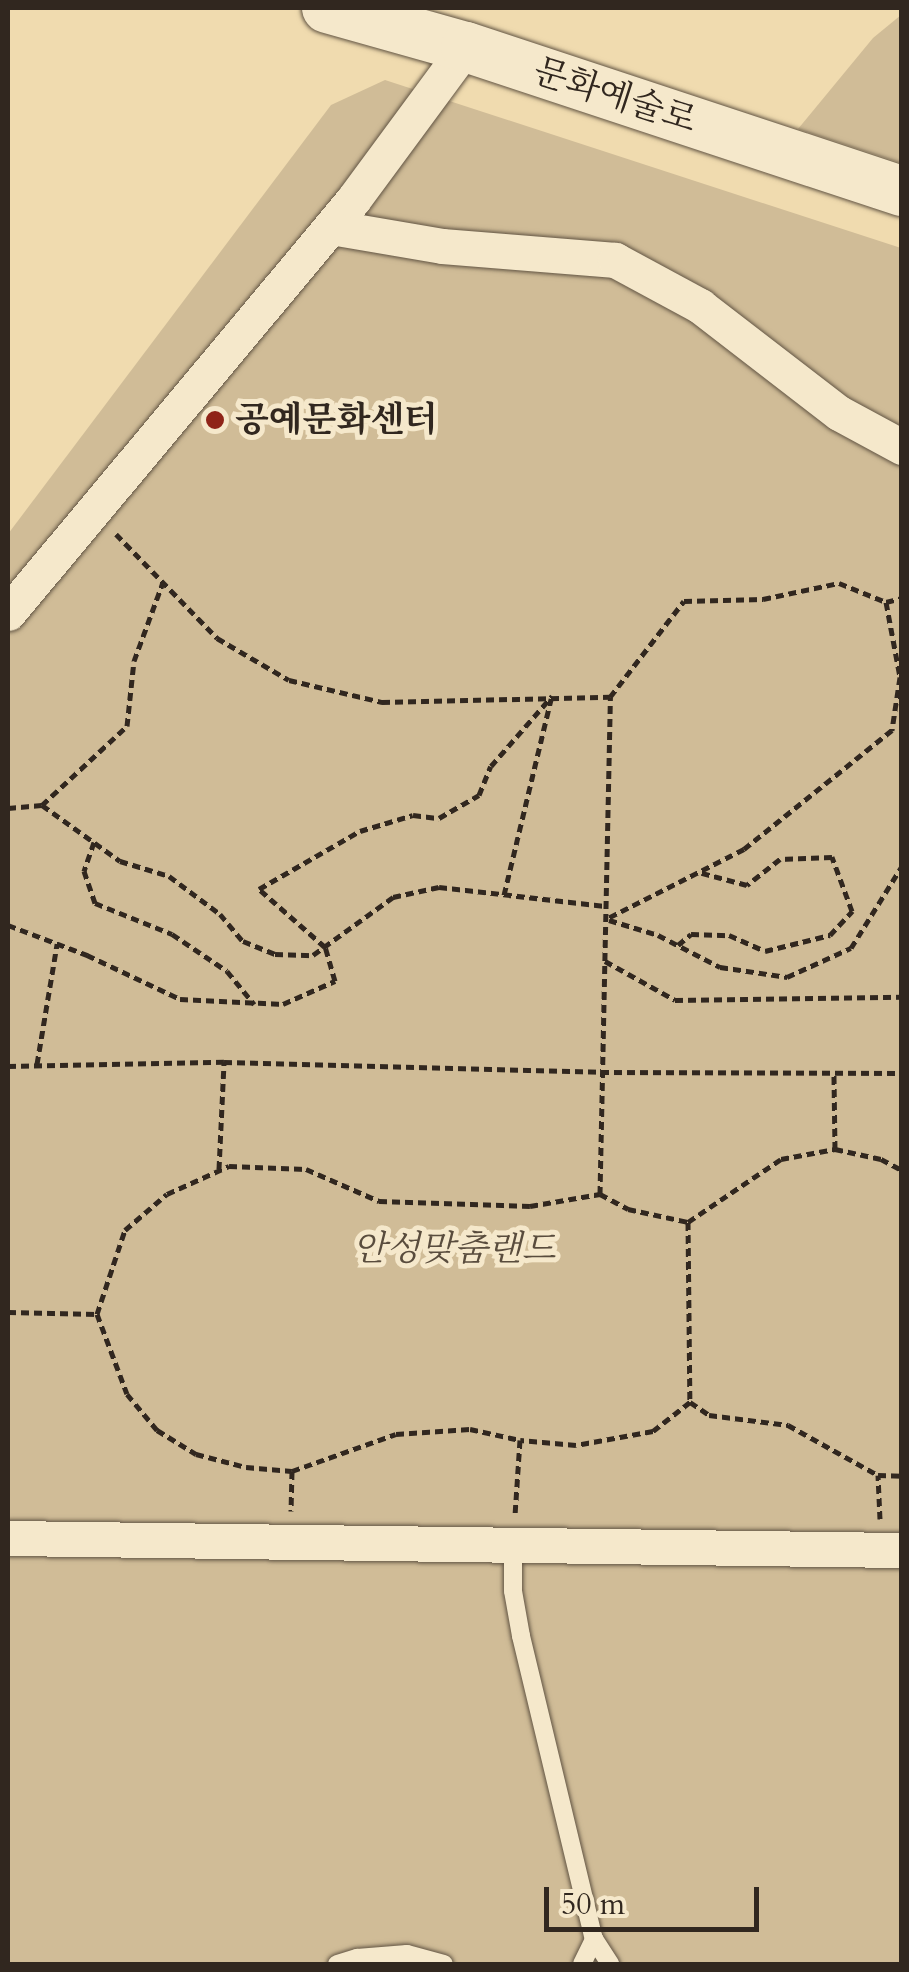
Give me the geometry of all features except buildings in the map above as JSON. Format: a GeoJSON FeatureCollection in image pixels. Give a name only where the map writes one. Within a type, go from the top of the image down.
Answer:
{"type":"FeatureCollection","features":[{"type":"Feature","properties":{"kind":"street","name":"문화예술로"},"geometry":{"type":"LineString","coordinates":[[327,8],[466,48],[902,191]]}},
{"type":"Feature","properties":{"kind":"street"},"geometry":{"type":"LineString","coordinates":[[8,614],[331,227],[466,48]]}},
{"type":"Feature","properties":{"kind":"street"},"geometry":{"type":"LineString","coordinates":[[331,227],[442,246],[614,260],[700,306],[839,413],[902,448]]}},
{"type":"Feature","properties":{"kind":"street"},"geometry":{"type":"LineString","coordinates":[[8,1538],[891,1549]]}},
{"type":"Feature","properties":{"kind":"lane"},"geometry":{"type":"LineString","coordinates":[[513,1544],[513,1591],[521,1636],[594,1939],[610,1964]]}},
{"type":"Feature","properties":{"kind":"lane"},"geometry":{"type":"LineString","coordinates":[[582,1964],[594,1939]]}},
{"type":"Feature","properties":{"kind":"lane"},"geometry":{"type":"LineString","coordinates":[[337,1964],[356,1958],[406,1954],[444,1964]]}},
{"type":"Feature","properties":{"kind":"path"},"geometry":{"type":"LineString","coordinates":[[94,510],[217,638],[289,680],[382,702],[610,697]]}},
{"type":"Feature","properties":{"kind":"path"},"geometry":{"type":"LineString","coordinates":[[8,808],[42,805],[127,726],[134,661],[163,582]]}},
{"type":"Feature","properties":{"kind":"path"},"geometry":{"type":"LineString","coordinates":[[600,1194],[610,697],[684,601],[762,599],[839,583],[886,602],[902,598]]}},
{"type":"Feature","properties":{"kind":"path"},"geometry":{"type":"LineString","coordinates":[[606,919],[744,849],[892,730],[900,677],[886,602]]}},
{"type":"Feature","properties":{"kind":"path"},"geometry":{"type":"LineString","coordinates":[[504,894],[552,696]]}},
{"type":"Feature","properties":{"kind":"path"},"geometry":{"type":"LineString","coordinates":[[8,925],[180,999],[283,1004],[335,981],[325,948],[259,889],[360,832],[413,816],[439,818],[480,795],[491,766],[552,696]]}},
{"type":"Feature","properties":{"kind":"path"},"geometry":{"type":"LineString","coordinates":[[42,805],[120,861],[170,876],[220,914],[242,941],[275,954],[313,955],[393,897],[439,887],[606,906]]}},
{"type":"Feature","properties":{"kind":"path"},"geometry":{"type":"LineString","coordinates":[[94,842],[84,871],[96,903],[172,934],[228,970],[254,1004]]}},
{"type":"Feature","properties":{"kind":"path"},"geometry":{"type":"LineString","coordinates":[[678,945],[691,934],[729,935],[765,952],[830,936],[852,911],[832,857],[780,859],[747,885],[700,872]]}},
{"type":"Feature","properties":{"kind":"path"},"geometry":{"type":"LineString","coordinates":[[606,919],[678,945],[720,967],[787,978],[851,948],[902,866]]}},
{"type":"Feature","properties":{"kind":"path"},"geometry":{"type":"LineString","coordinates":[[37,1065],[57,944]]}},
{"type":"Feature","properties":{"kind":"path"},"geometry":{"type":"LineString","coordinates":[[605,961],[675,1000],[902,997]]}},
{"type":"Feature","properties":{"kind":"path"},"geometry":{"type":"LineString","coordinates":[[219,1170],[224,1062]]}},
{"type":"Feature","properties":{"kind":"path"},"geometry":{"type":"LineString","coordinates":[[8,1066],[224,1062],[602,1072],[902,1072]]}},
{"type":"Feature","properties":{"kind":"path"},"geometry":{"type":"LineString","coordinates":[[834,1072],[834,1148]]}},
{"type":"Feature","properties":{"kind":"path"},"geometry":{"type":"LineString","coordinates":[[690,1402],[653,1431],[576,1445],[520,1440],[470,1429],[396,1434],[292,1471],[246,1468],[196,1454],[157,1430],[127,1394],[98,1314],[125,1230],[166,1194],[229,1166],[306,1169],[379,1201],[530,1206],[600,1194],[628,1209],[688,1222],[781,1159],[834,1148],[881,1159],[902,1170]]}},
{"type":"Feature","properties":{"kind":"path"},"geometry":{"type":"LineString","coordinates":[[688,1222],[690,1402]]}},
{"type":"Feature","properties":{"kind":"path"},"geometry":{"type":"LineString","coordinates":[[8,1312],[98,1314]]}},
{"type":"Feature","properties":{"kind":"path"},"geometry":{"type":"LineString","coordinates":[[690,1402],[710,1414],[788,1426],[878,1475],[902,1476]]}},
{"type":"Feature","properties":{"kind":"path"},"geometry":{"type":"LineString","coordinates":[[513,1544],[520,1440]]}},
{"type":"Feature","properties":{"kind":"path"},"geometry":{"type":"LineString","coordinates":[[290,1541],[292,1471]]}},
{"type":"Feature","properties":{"kind":"path"},"geometry":{"type":"LineString","coordinates":[[878,1475],[891,1549]]}},
{"type":"Feature","properties":{"kind":"green space"},"geometry":{"type":"Polygon","coordinates":[[[901,15],[901,163],[798,129],[873,38],[901,15]]]}},
{"type":"Feature","properties":{"kind":"green space","name":"안성맞춤랜드"},"geometry":{"type":"Polygon","coordinates":[[[385,80],[901,248],[901,1964],[8,1964],[8,534],[331,105],[385,80]]]}},
{"type":"Feature","properties":{"kind":"place","name":"공예문화센터"},"geometry":{"type":"Point","coordinates":[215,420]}}]}
